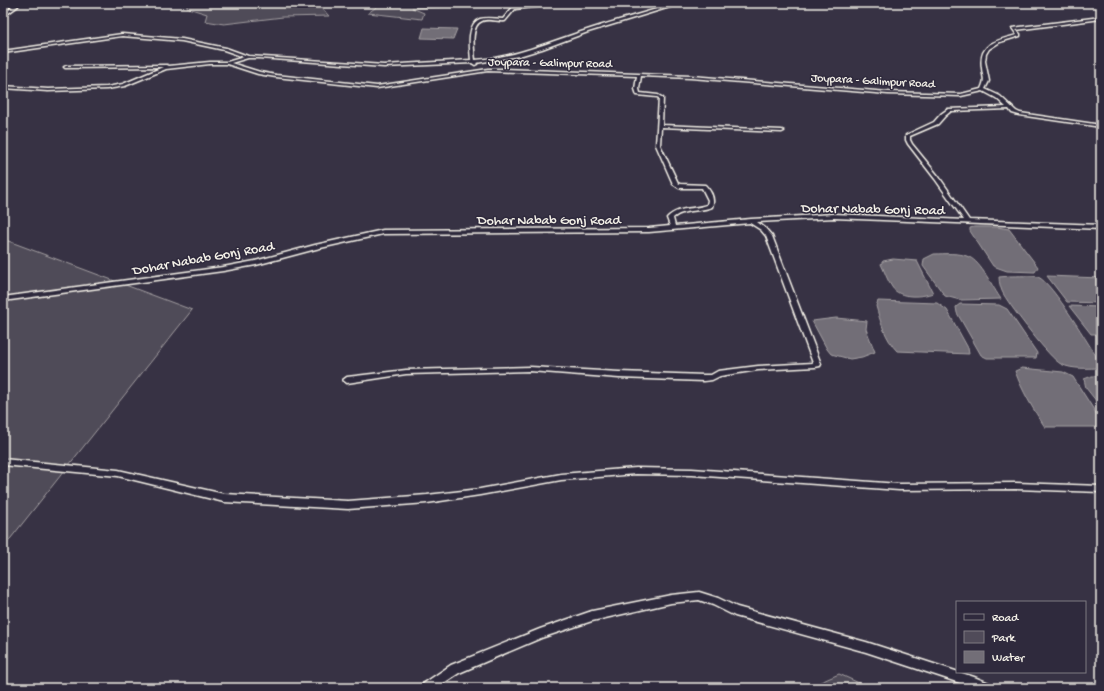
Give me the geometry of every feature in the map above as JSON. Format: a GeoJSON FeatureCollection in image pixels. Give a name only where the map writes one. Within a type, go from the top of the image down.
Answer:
{"type":"FeatureCollection","features":[{"type":"Feature","properties":{"kind":"street"},"geometry":{"type":"LineString","coordinates":[[3,16],[16,6],[6,5],[6,3]]}},
{"type":"Feature","properties":{"kind":"street"},"geometry":{"type":"LineString","coordinates":[[480,71],[473,62],[471,34],[478,22],[483,20],[504,20],[514,8],[542,6],[539,3]]}},
{"type":"Feature","properties":{"kind":"street"},"geometry":{"type":"LineString","coordinates":[[3,52],[122,35],[182,40],[225,49],[248,57],[384,66],[473,62],[518,54],[587,31],[681,3]]}},
{"type":"Feature","properties":{"kind":"street"},"geometry":{"type":"LineString","coordinates":[[1101,18],[1013,29],[1019,35],[998,42],[986,49],[982,57],[987,81],[982,90],[998,97],[1014,112],[1025,115],[1101,126]]}},
{"type":"Feature","properties":{"kind":"street"},"geometry":{"type":"LineString","coordinates":[[227,63],[248,57]]}},
{"type":"Feature","properties":{"kind":"street","name":"Joypara - Galimpur Road"},"geometry":{"type":"LineString","coordinates":[[3,86],[48,90],[107,88],[124,85],[171,67],[210,63],[227,63],[259,73],[276,76],[377,87],[480,71],[503,70],[740,80],[888,93],[961,95],[982,90]]}},
{"type":"Feature","properties":{"kind":"street"},"geometry":{"type":"LineString","coordinates":[[66,67],[139,65],[171,67]]}},
{"type":"Feature","properties":{"kind":"street"},"geometry":{"type":"LineString","coordinates":[[639,75],[637,88],[638,94],[658,96],[661,98],[658,145],[676,184],[679,186],[703,186],[711,200],[710,206],[702,209],[681,211],[674,214],[670,218],[673,228]]}},
{"type":"Feature","properties":{"kind":"street"},"geometry":{"type":"LineString","coordinates":[[968,222],[938,178],[910,144],[908,135],[936,123],[950,110],[1010,108]]}},
{"type":"Feature","properties":{"kind":"street"},"geometry":{"type":"LineString","coordinates":[[659,126],[782,131]]}},
{"type":"Feature","properties":{"kind":"street","name":"Dohar Nabab Gonj Road"},"geometry":{"type":"LineString","coordinates":[[3,299],[223,269],[256,263],[315,247],[382,232],[649,230],[751,221],[834,216],[1101,227]]}},
{"type":"Feature","properties":{"kind":"street"},"geometry":{"type":"LineString","coordinates":[[348,380],[406,372],[537,369],[619,375],[704,378],[712,377],[718,374],[758,368],[815,365],[817,364],[769,236],[763,229],[751,221]]}},
{"type":"Feature","properties":{"kind":"street"},"geometry":{"type":"LineString","coordinates":[[3,462],[118,473],[224,498],[348,505],[427,499],[480,492],[561,477],[636,470],[692,472],[899,487],[1023,487],[1101,489]]}},
{"type":"Feature","properties":{"kind":"street"},"geometry":{"type":"LineString","coordinates":[[427,688],[454,669],[540,634],[585,618],[671,599],[699,596],[715,601],[735,611],[866,647],[987,688]]}},
{"type":"Feature","properties":{"kind":"green space"},"geometry":{"type":"Polygon","coordinates":[[[185,3],[321,3],[319,5],[329,16],[283,17],[224,24],[205,21],[207,14],[188,8],[185,3]]]}},
{"type":"Feature","properties":{"kind":"green space"},"geometry":{"type":"Polygon","coordinates":[[[382,3],[447,3],[440,7],[412,8],[424,13],[422,19],[368,13],[382,3]]]}},
{"type":"Feature","properties":{"kind":"green space"},"geometry":{"type":"Polygon","coordinates":[[[3,239],[192,310],[3,548],[3,239]]]}},
{"type":"Feature","properties":{"kind":"green space"},"geometry":{"type":"Polygon","coordinates":[[[839,674],[870,688],[807,688],[839,674]]]}},
{"type":"Feature","properties":{"kind":"water"},"geometry":{"type":"Polygon","coordinates":[[[424,28],[457,29],[453,39],[421,38],[424,28]]]}},
{"type":"Feature","properties":{"kind":"water"},"geometry":{"type":"Polygon","coordinates":[[[997,227],[1009,229],[1038,267],[1035,272],[1007,271],[993,266],[970,231],[970,228],[997,227]]]}},
{"type":"Feature","properties":{"kind":"water"},"geometry":{"type":"Polygon","coordinates":[[[934,254],[961,254],[969,257],[978,264],[1001,299],[960,300],[945,296],[923,266],[924,259],[934,254]]]}},
{"type":"Feature","properties":{"kind":"water"},"geometry":{"type":"Polygon","coordinates":[[[893,259],[917,261],[933,293],[911,296],[900,294],[895,291],[881,264],[883,261],[893,259]]]}},
{"type":"Feature","properties":{"kind":"water"},"geometry":{"type":"Polygon","coordinates":[[[1035,276],[1045,282],[1071,316],[1101,364],[1101,368],[1065,366],[1048,353],[1022,321],[1003,293],[999,277],[1035,276]]]}},
{"type":"Feature","properties":{"kind":"water"},"geometry":{"type":"Polygon","coordinates":[[[1047,276],[1101,278],[1101,303],[1067,302],[1047,276]]]}},
{"type":"Feature","properties":{"kind":"water"},"geometry":{"type":"Polygon","coordinates":[[[878,301],[937,303],[947,310],[968,348],[969,354],[897,351],[893,347],[882,324],[876,306],[878,301]]]}},
{"type":"Feature","properties":{"kind":"water"},"geometry":{"type":"Polygon","coordinates":[[[960,304],[999,305],[1007,309],[1037,353],[1036,358],[987,358],[981,355],[957,313],[956,307],[960,304]]]}},
{"type":"Feature","properties":{"kind":"water"},"geometry":{"type":"Polygon","coordinates":[[[1069,306],[1101,307],[1101,334],[1091,334],[1069,306]]]}},
{"type":"Feature","properties":{"kind":"water"},"geometry":{"type":"Polygon","coordinates":[[[836,318],[867,321],[866,329],[875,352],[862,357],[850,359],[831,354],[812,321],[836,318]]]}},
{"type":"Feature","properties":{"kind":"water"},"geometry":{"type":"Polygon","coordinates":[[[1022,368],[1063,372],[1073,377],[1101,421],[1098,427],[1045,427],[1028,400],[1015,371],[1022,368]]]}},
{"type":"Feature","properties":{"kind":"water"},"geometry":{"type":"Polygon","coordinates":[[[1092,376],[1101,376],[1101,407],[1086,388],[1084,379],[1092,376]]]}}]}
